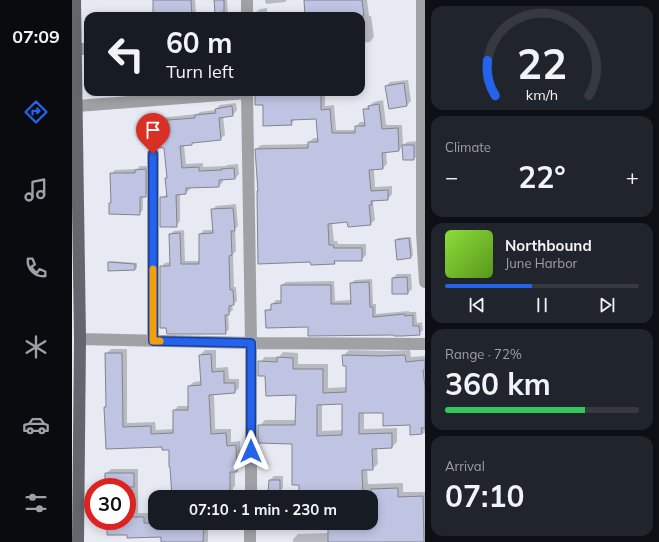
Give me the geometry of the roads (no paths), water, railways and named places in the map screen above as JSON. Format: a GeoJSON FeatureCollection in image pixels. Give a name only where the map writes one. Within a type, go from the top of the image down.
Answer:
{"type":"FeatureCollection","features":[{"type":"Feature","properties":{"kind":"main road"},"geometry":{"type":"LineString","coordinates":[[75,0],[82,49],[74,86],[77,106],[75,122],[80,339],[78,542]]}},
{"type":"Feature","properties":{"kind":"street"},"geometry":{"type":"LineString","coordinates":[[247,0],[247,12]]}},
{"type":"Feature","properties":{"kind":"street"},"geometry":{"type":"LineString","coordinates":[[422,0],[422,233],[425,282]]}},
{"type":"Feature","properties":{"kind":"street"},"geometry":{"type":"LineString","coordinates":[[77,106],[198,96]]}},
{"type":"Feature","properties":{"kind":"street"},"geometry":{"type":"LineString","coordinates":[[247,96],[251,343],[250,490]]}},
{"type":"Feature","properties":{"kind":"street"},"geometry":{"type":"LineString","coordinates":[[153,154],[153,341]]}},
{"type":"Feature","properties":{"kind":"street"},"geometry":{"type":"LineString","coordinates":[[80,339],[251,343],[425,344]]}},
{"type":"Feature","properties":{"kind":"street"},"geometry":{"type":"LineString","coordinates":[[250,530],[250,542]]}}]}
